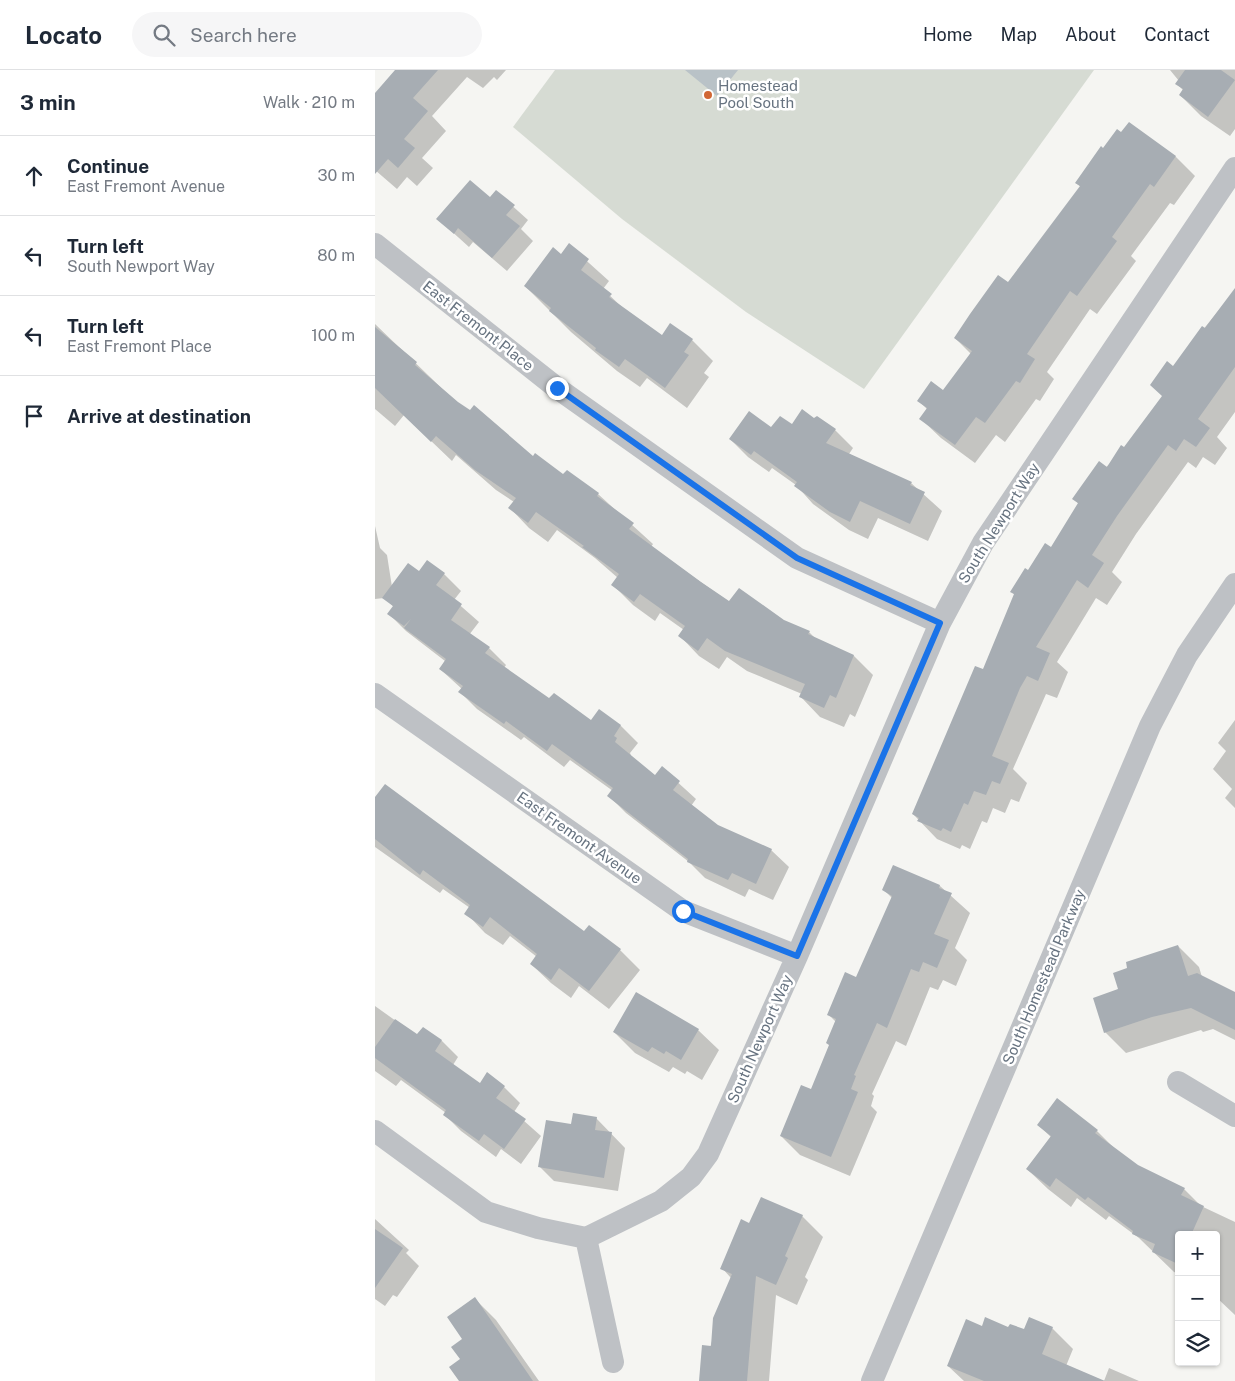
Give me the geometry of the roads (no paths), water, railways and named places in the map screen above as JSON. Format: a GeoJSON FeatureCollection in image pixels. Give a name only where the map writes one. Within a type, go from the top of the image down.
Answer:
{"type":"FeatureCollection","features":[{"type":"Feature","properties":{"kind":"street","name":"South Newport Way"},"geometry":{"type":"LineString","coordinates":[[586,1238],[661,1201],[691,1176],[708,1154],[797,956],[940,623],[983,542],[1235,168]]}},
{"type":"Feature","properties":{"kind":"street","name":"East Fremont Place"},"geometry":{"type":"LineString","coordinates":[[375,244],[557,388],[797,558],[940,623]]}},
{"type":"Feature","properties":{"kind":"street","name":"South Homestead Parkway"},"geometry":{"type":"LineString","coordinates":[[873,1381],[1150,726],[1187,655],[1235,584]]}},
{"type":"Feature","properties":{"kind":"street","name":"East Fremont Avenue"},"geometry":{"type":"LineString","coordinates":[[375,694],[683,911],[797,956]]}},
{"type":"Feature","properties":{"kind":"street"},"geometry":{"type":"LineString","coordinates":[[1178,1082],[1235,1116]]}},
{"type":"Feature","properties":{"kind":"street"},"geometry":{"type":"LineString","coordinates":[[375,1131],[486,1212],[538,1228],[586,1238],[613,1362]]}},
{"type":"Feature","properties":{"kind":"place","name":"Homestead Pool South"},"geometry":{"type":"Point","coordinates":[708,95]}}]}
